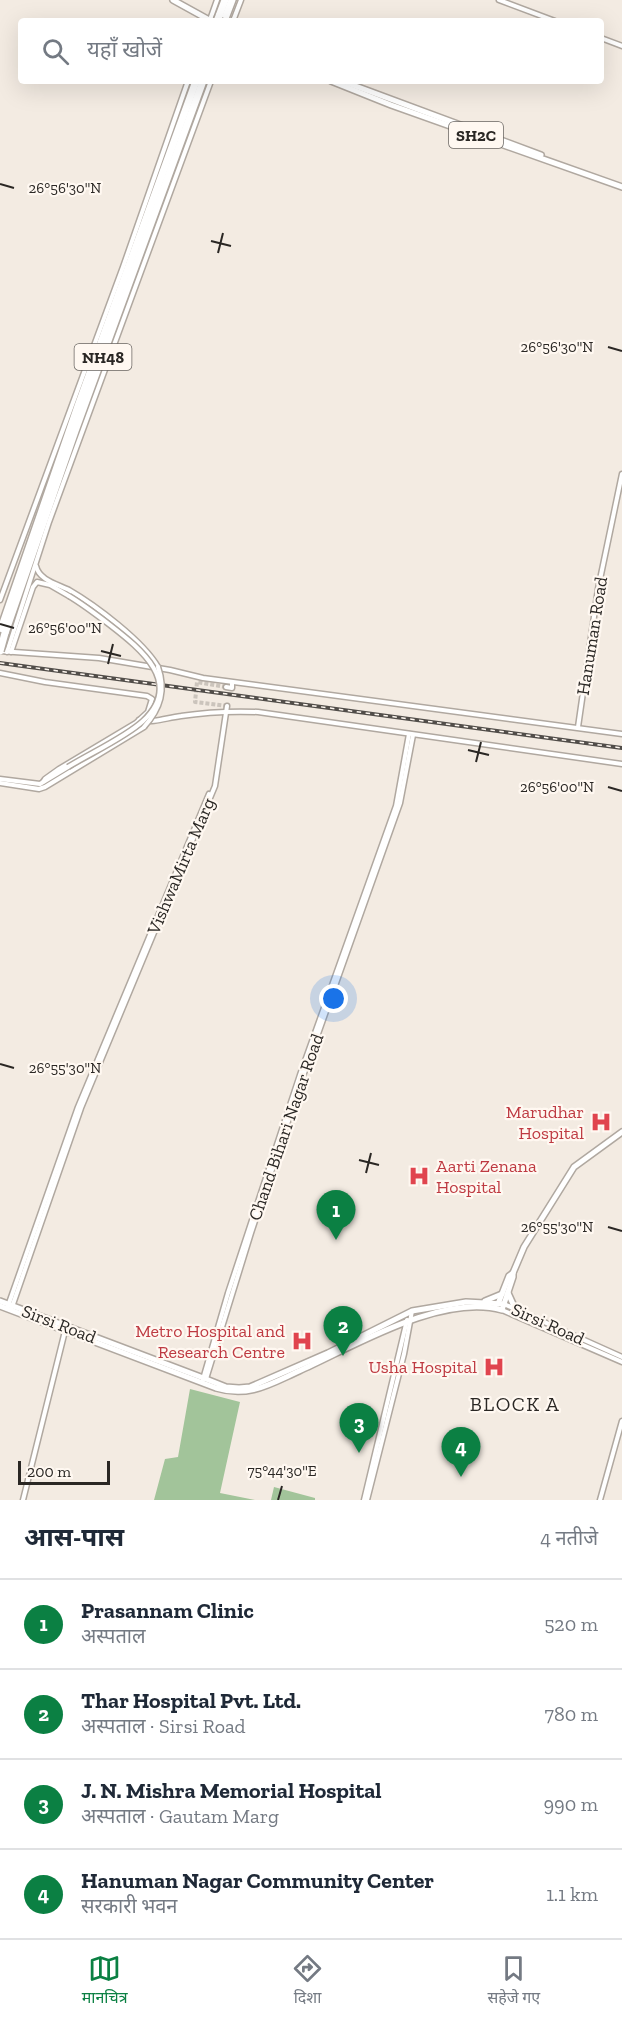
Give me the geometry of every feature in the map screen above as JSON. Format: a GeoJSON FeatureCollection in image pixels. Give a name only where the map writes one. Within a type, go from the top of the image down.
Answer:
{"type":"FeatureCollection","features":[{"type":"Feature","properties":{"kind":"highway"},"geometry":{"type":"LineString","coordinates":[[219,18],[225,0]]}},
{"type":"Feature","properties":{"kind":"highway"},"geometry":{"type":"LineString","coordinates":[[219,18],[232,0]]}},
{"type":"Feature","properties":{"kind":"highway","name":"NH48"},"geometry":{"type":"LineString","coordinates":[[9,652],[2,632],[78,406],[195,84]]}},
{"type":"Feature","properties":{"kind":"highway","name":"NH48"},"geometry":{"type":"LineString","coordinates":[[2,632],[202,84]]}},
{"type":"Feature","properties":{"kind":"main road"},"geometry":{"type":"LineString","coordinates":[[172,0],[213,18]]}},
{"type":"Feature","properties":{"kind":"main road"},"geometry":{"type":"LineString","coordinates":[[180,0],[214,18]]}},
{"type":"Feature","properties":{"kind":"main road","name":"SH2C"},"geometry":{"type":"LineString","coordinates":[[338,84],[391,105],[622,185]]}},
{"type":"Feature","properties":{"kind":"main road","name":"SH2C"},"geometry":{"type":"LineString","coordinates":[[350,84],[545,158]]}},
{"type":"Feature","properties":{"kind":"main road"},"geometry":{"type":"LineString","coordinates":[[500,1306],[524,1247],[574,1167],[622,1132]]}},
{"type":"Feature","properties":{"kind":"main road"},"geometry":{"type":"LineString","coordinates":[[484,1302],[505,1293]]}},
{"type":"Feature","properties":{"kind":"main road"},"geometry":{"type":"LineString","coordinates":[[505,1293],[521,1313]]}},
{"type":"Feature","properties":{"kind":"main road","name":"Sirsi Road"},"geometry":{"type":"LineString","coordinates":[[0,1301],[65,1331],[204,1381],[238,1388],[250,1387],[328,1353],[410,1312],[427,1307],[466,1302],[484,1302],[500,1306]]}},
{"type":"Feature","properties":{"kind":"main road","name":"Sirsi Road"},"geometry":{"type":"LineString","coordinates":[[0,1306],[10,1307],[226,1391],[239,1393],[251,1391],[428,1313],[500,1306]]}},
{"type":"Feature","properties":{"kind":"street"},"geometry":{"type":"LineString","coordinates":[[217,0],[218,18]]}},
{"type":"Feature","properties":{"kind":"street"},"geometry":{"type":"LineString","coordinates":[[220,18],[241,0]]}},
{"type":"Feature","properties":{"kind":"street"},"geometry":{"type":"LineString","coordinates":[[499,0],[547,18]]}},
{"type":"Feature","properties":{"kind":"street"},"geometry":{"type":"LineString","coordinates":[[604,39],[622,46]]}},
{"type":"Feature","properties":{"kind":"street"},"geometry":{"type":"LineString","coordinates":[[0,600],[188,84]]}},
{"type":"Feature","properties":{"kind":"street"},"geometry":{"type":"LineString","coordinates":[[11,647],[36,564],[210,84]]}},
{"type":"Feature","properties":{"kind":"street","name":"Hanuman Road"},"geometry":{"type":"LineString","coordinates":[[578,726],[596,600],[622,474]]}},
{"type":"Feature","properties":{"kind":"street"},"geometry":{"type":"LineString","coordinates":[[0,781],[39,789],[141,723],[152,710],[159,688],[153,665],[143,652],[70,593],[42,577],[37,572],[36,564]]}},
{"type":"Feature","properties":{"kind":"street"},"geometry":{"type":"LineString","coordinates":[[70,593],[37,582],[33,587],[9,652],[99,658],[232,683],[578,726],[622,734]]}},
{"type":"Feature","properties":{"kind":"street"},"geometry":{"type":"LineString","coordinates":[[0,644],[11,647]]}},
{"type":"Feature","properties":{"kind":"street"},"geometry":{"type":"LineString","coordinates":[[0,673],[45,682],[147,696],[152,699],[148,712],[139,720],[45,778],[43,782]]}},
{"type":"Feature","properties":{"kind":"street"},"geometry":{"type":"LineString","coordinates":[[226,687],[232,688],[232,683]]}},
{"type":"Feature","properties":{"kind":"street"},"geometry":{"type":"LineString","coordinates":[[139,720],[153,722],[226,708],[622,764]]}},
{"type":"Feature","properties":{"kind":"street","name":"VishwaMirta Marg"},"geometry":{"type":"LineString","coordinates":[[10,1307],[78,1107],[214,783],[226,708]]}},
{"type":"Feature","properties":{"kind":"street","name":"Chand Bihari Nagar Road"},"geometry":{"type":"LineString","coordinates":[[204,1381],[247,1232],[396,806],[411,734]]}},
{"type":"Feature","properties":{"kind":"street"},"geometry":{"type":"LineString","coordinates":[[0,781],[35,784],[69,770]]}},
{"type":"Feature","properties":{"kind":"street","name":"Sirsi Road"},"geometry":{"type":"LineString","coordinates":[[500,1306],[521,1313],[622,1360]]}},
{"type":"Feature","properties":{"kind":"street","name":"Sirsi Road"},"geometry":{"type":"LineString","coordinates":[[500,1306],[622,1360]]}},
{"type":"Feature","properties":{"kind":"street"},"geometry":{"type":"LineString","coordinates":[[365,1500],[410,1312]]}},
{"type":"Feature","properties":{"kind":"street"},"geometry":{"type":"LineString","coordinates":[[23,1500],[65,1331]]}},
{"type":"Feature","properties":{"kind":"street"},"geometry":{"type":"LineString","coordinates":[[600,1500],[622,1421]]}},
{"type":"Feature","properties":{"kind":"green space"},"geometry":{"type":"Polygon","coordinates":[[[190,1389],[240,1402],[220,1493],[255,1500],[154,1500],[165,1459],[178,1457],[190,1389]]]}},
{"type":"Feature","properties":{"kind":"green space"},"geometry":{"type":"Polygon","coordinates":[[[274,1487],[315,1498],[315,1500],[271,1500],[274,1487]]]}},
{"type":"Feature","properties":{"kind":"tunnel"},"geometry":{"type":"LineString","coordinates":[[226,687],[197,682],[195,702],[227,706]]}},
{"type":"Feature","properties":{"kind":"railway"},"geometry":{"type":"LineString","coordinates":[[0,663],[622,748]]}},
{"type":"Feature","properties":{"kind":"place","name":"Marudhar Hospital"},"geometry":{"type":"Point","coordinates":[601,1122]}},
{"type":"Feature","properties":{"kind":"place","name":"Aarti Zenana Hospital"},"geometry":{"type":"Point","coordinates":[419,1176]}},
{"type":"Feature","properties":{"kind":"place","name":"Prasannam Clinic"},"geometry":{"type":"Point","coordinates":[336,1240]}},
{"type":"Feature","properties":{"kind":"place","name":"Metro Hospital and Research Centre"},"geometry":{"type":"Point","coordinates":[302,1341]}},
{"type":"Feature","properties":{"kind":"place","name":"Thar Hospital Pvt. Ltd."},"geometry":{"type":"Point","coordinates":[343,1356]}},
{"type":"Feature","properties":{"kind":"place","name":"Usha Hospital"},"geometry":{"type":"Point","coordinates":[494,1367]}},
{"type":"Feature","properties":{"kind":"place","name":"J. N. Mishra Memorial Hospital"},"geometry":{"type":"Point","coordinates":[359,1453]}},
{"type":"Feature","properties":{"kind":"place","name":"Hanuman Nagar Community Center"},"geometry":{"type":"Point","coordinates":[461,1477]}},
{"type":"Feature","properties":{"kind":"district","name":"BLOCK A"},"geometry":{"type":"Point","coordinates":[515,1404]}}]}
